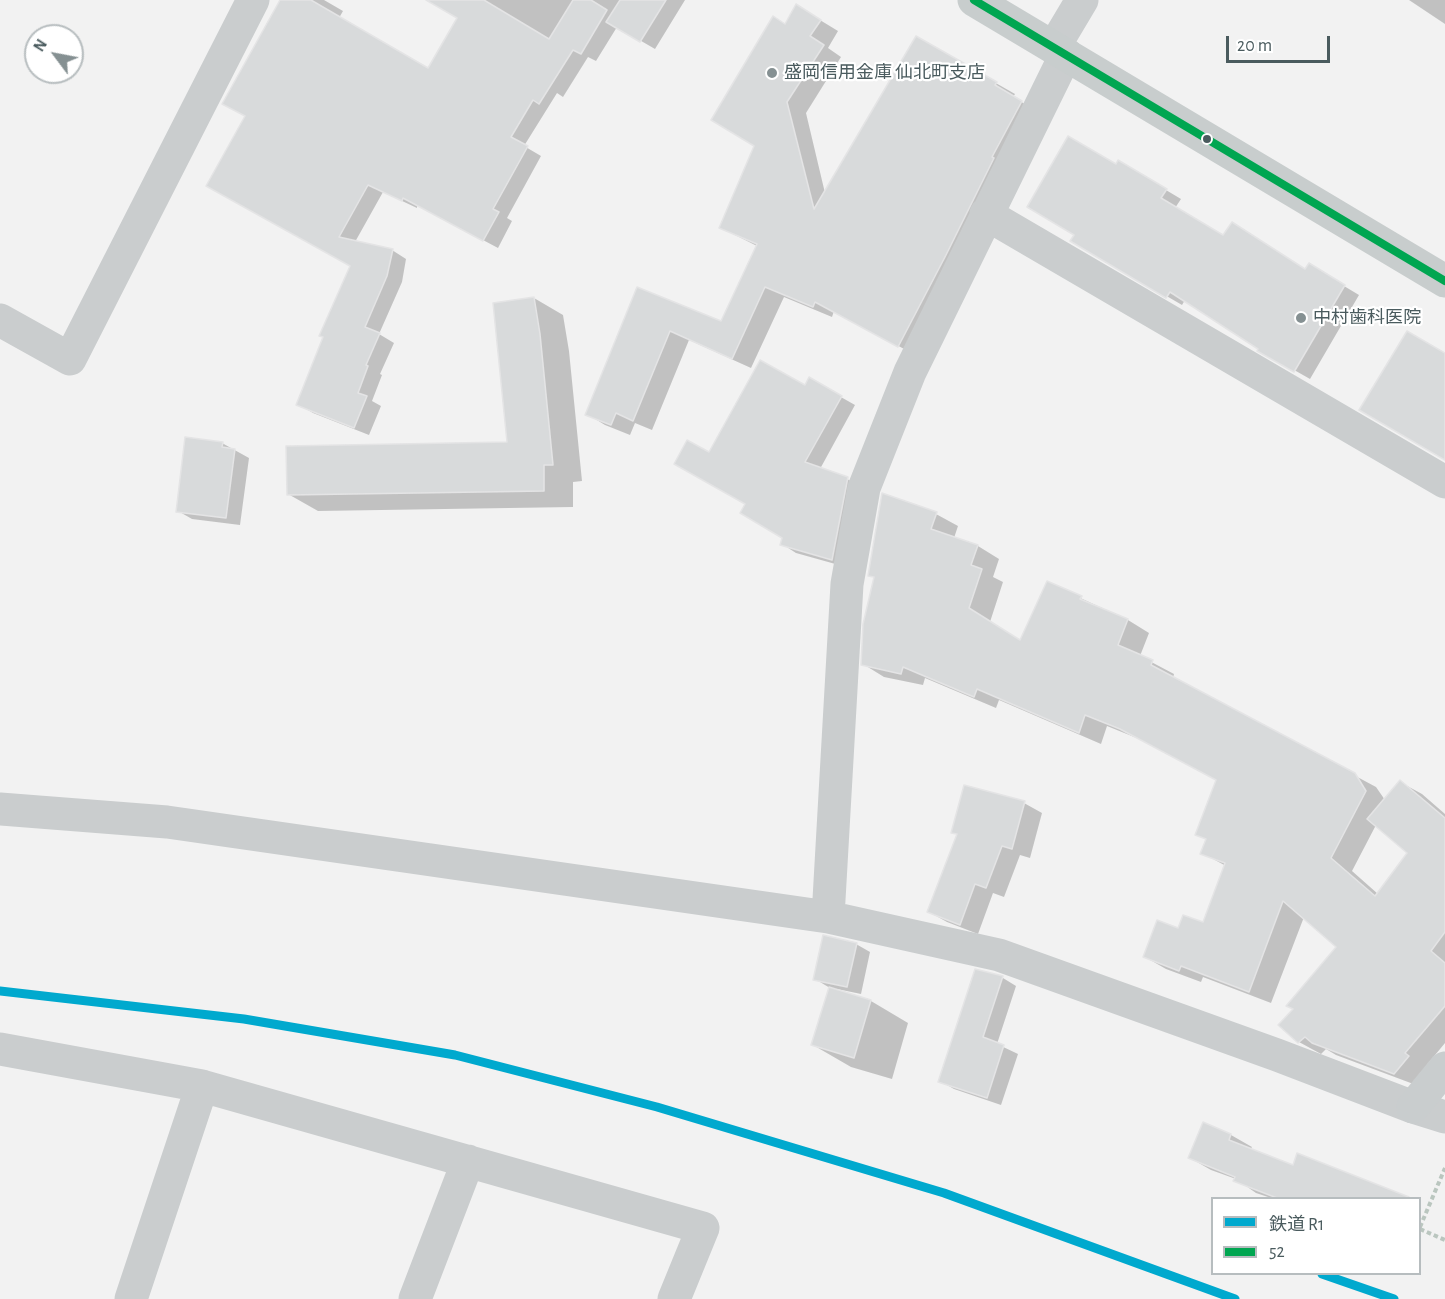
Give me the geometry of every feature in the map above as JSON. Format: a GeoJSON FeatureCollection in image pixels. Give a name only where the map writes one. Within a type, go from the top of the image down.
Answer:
{"type":"FeatureCollection","features":[{"type":"Feature","properties":{"kind":"main road"},"geometry":{"type":"LineString","coordinates":[[974,0],[1445,281]]}},
{"type":"Feature","properties":{"kind":"main road"},"geometry":{"type":"LineString","coordinates":[[1413,1107],[1445,1068]]}},
{"type":"Feature","properties":{"kind":"street"},"geometry":{"type":"LineString","coordinates":[[0,320],[70,359],[253,0]]}},
{"type":"Feature","properties":{"kind":"street"},"geometry":{"type":"LineString","coordinates":[[828,917],[847,584],[864,488],[909,372],[986,214],[1082,0]]}},
{"type":"Feature","properties":{"kind":"street"},"geometry":{"type":"LineString","coordinates":[[986,214],[1445,482]]}},
{"type":"Feature","properties":{"kind":"street"},"geometry":{"type":"LineString","coordinates":[[0,809],[167,822],[828,917],[999,954],[1445,1117]]}},
{"type":"Feature","properties":{"kind":"street"},"geometry":{"type":"LineString","coordinates":[[0,1049],[202,1086],[703,1228],[674,1299]]}},
{"type":"Feature","properties":{"kind":"street"},"geometry":{"type":"LineString","coordinates":[[131,1299],[202,1086]]}},
{"type":"Feature","properties":{"kind":"street"},"geometry":{"type":"LineString","coordinates":[[415,1299],[468,1161]]}},
{"type":"Feature","properties":{"kind":"path"},"geometry":{"type":"LineString","coordinates":[[1421,1223],[1445,1168]]}},
{"type":"Feature","properties":{"kind":"path"},"geometry":{"type":"LineString","coordinates":[[1421,1229],[1445,1240]]}},
{"type":"Feature","properties":{"kind":"building"},"geometry":{"type":"Polygon","coordinates":[[[280,0],[311,0],[428,68],[457,18],[426,0],[484,0],[549,39],[573,0],[591,0],[607,10],[581,54],[573,50],[539,104],[533,100],[511,137],[528,146],[493,209],[499,212],[483,241],[403,198],[402,201],[368,185],[339,237],[393,249],[387,276],[365,327],[380,333],[366,365],[368,366],[358,393],[367,396],[354,428],[296,405],[323,337],[319,336],[350,266],[206,186],[245,116],[222,104],[280,0]]]}},
{"type":"Feature","properties":{"kind":"building"},"geometry":{"type":"Polygon","coordinates":[[[620,0],[666,0],[640,42],[606,22],[620,0]]]}},
{"type":"Feature","properties":{"kind":"building"},"geometry":{"type":"Polygon","coordinates":[[[796,4],[821,20],[810,36],[824,45],[787,102],[814,209],[916,36],[997,82],[995,85],[1022,101],[992,157],[994,158],[946,255],[898,347],[815,302],[813,307],[765,287],[732,359],[670,331],[633,421],[616,413],[611,425],[585,415],[637,287],[721,321],[757,244],[719,228],[754,146],[711,120],[773,16],[785,24],[796,4]]]}},
{"type":"Feature","properties":{"kind":"building"},"geometry":{"type":"Polygon","coordinates":[[[1068,136],[1116,164],[1118,160],[1167,189],[1161,198],[1223,235],[1232,222],[1305,269],[1309,263],[1345,285],[1294,372],[1257,351],[1258,349],[1170,292],[1166,298],[1070,241],[1074,235],[1027,207],[1068,136]]]}},
{"type":"Feature","properties":{"kind":"building"},"geometry":{"type":"Polygon","coordinates":[[[534,297],[540,334],[553,465],[544,465],[544,491],[287,495],[286,446],[507,442],[493,303],[534,297]]]}},
{"type":"Feature","properties":{"kind":"building"},"geometry":{"type":"Polygon","coordinates":[[[1407,331],[1445,353],[1445,460],[1359,410],[1407,331]]]}},
{"type":"Feature","properties":{"kind":"building"},"geometry":{"type":"Polygon","coordinates":[[[760,360],[805,385],[809,377],[842,396],[805,462],[848,477],[832,560],[780,545],[782,538],[740,513],[745,504],[674,464],[687,440],[709,452],[760,360]]]}},
{"type":"Feature","properties":{"kind":"building"},"geometry":{"type":"Polygon","coordinates":[[[185,437],[223,442],[222,447],[235,449],[226,518],[176,512],[185,437]]]}},
{"type":"Feature","properties":{"kind":"building"},"geometry":{"type":"Polygon","coordinates":[[[882,493],[937,512],[931,529],[978,545],[971,565],[982,569],[969,608],[1020,640],[1047,581],[1082,596],[1080,599],[1128,619],[1118,645],[1153,660],[1151,665],[1355,773],[1366,791],[1331,858],[1375,896],[1407,853],[1367,819],[1400,780],[1445,818],[1445,932],[1431,951],[1445,963],[1445,1006],[1405,1053],[1409,1056],[1394,1074],[1312,1043],[1305,1037],[1298,1043],[1278,1025],[1293,1009],[1286,1006],[1336,947],[1283,901],[1249,992],[1181,966],[1179,971],[1143,957],[1157,920],[1178,928],[1183,915],[1203,922],[1225,863],[1200,854],[1206,839],[1195,835],[1216,780],[1120,729],[1085,715],[1079,733],[977,689],[974,697],[903,667],[901,674],[861,665],[863,624],[874,577],[868,576],[882,493]]]}},
{"type":"Feature","properties":{"kind":"building"},"geometry":{"type":"Polygon","coordinates":[[[964,785],[1025,801],[1012,849],[1002,846],[986,888],[975,884],[960,925],[927,912],[957,834],[951,833],[964,785]]]}},
{"type":"Feature","properties":{"kind":"building"},"geometry":{"type":"Polygon","coordinates":[[[823,935],[857,943],[847,987],[813,980],[823,935]]]}},
{"type":"Feature","properties":{"kind":"building"},"geometry":{"type":"Polygon","coordinates":[[[975,969],[1003,976],[983,1037],[1004,1045],[987,1098],[938,1082],[975,969]]]}},
{"type":"Feature","properties":{"kind":"building"},"geometry":{"type":"Polygon","coordinates":[[[829,987],[871,1000],[854,1058],[811,1045],[829,987]]]}},
{"type":"Feature","properties":{"kind":"building"},"geometry":{"type":"Polygon","coordinates":[[[1203,1122],[1231,1134],[1229,1140],[1293,1165],[1297,1153],[1409,1197],[1274,1197],[1233,1181],[1235,1177],[1188,1158],[1203,1122]]]}},
{"type":"Feature","properties":{"kind":"rail line","name":"R1"},"geometry":{"type":"LineString","coordinates":[[0,991],[244,1019],[455,1055],[657,1107],[944,1193],[1235,1299]]}},
{"type":"Feature","properties":{"kind":"rail line","name":"R1"},"geometry":{"type":"LineString","coordinates":[[1325,1275],[1394,1299]]}},
{"type":"Feature","properties":{"kind":"transit line","name":"52"},"geometry":{"type":"LineString","coordinates":[[974,0],[1445,281]]}},
{"type":"Feature","properties":{"kind":"place","name":"盛岡信用金庫 仙北町支店"},"geometry":{"type":"Point","coordinates":[772,73]}},
{"type":"Feature","properties":{"kind":"place","name":"中村歯科医院"},"geometry":{"type":"Point","coordinates":[1301,318]}}]}
